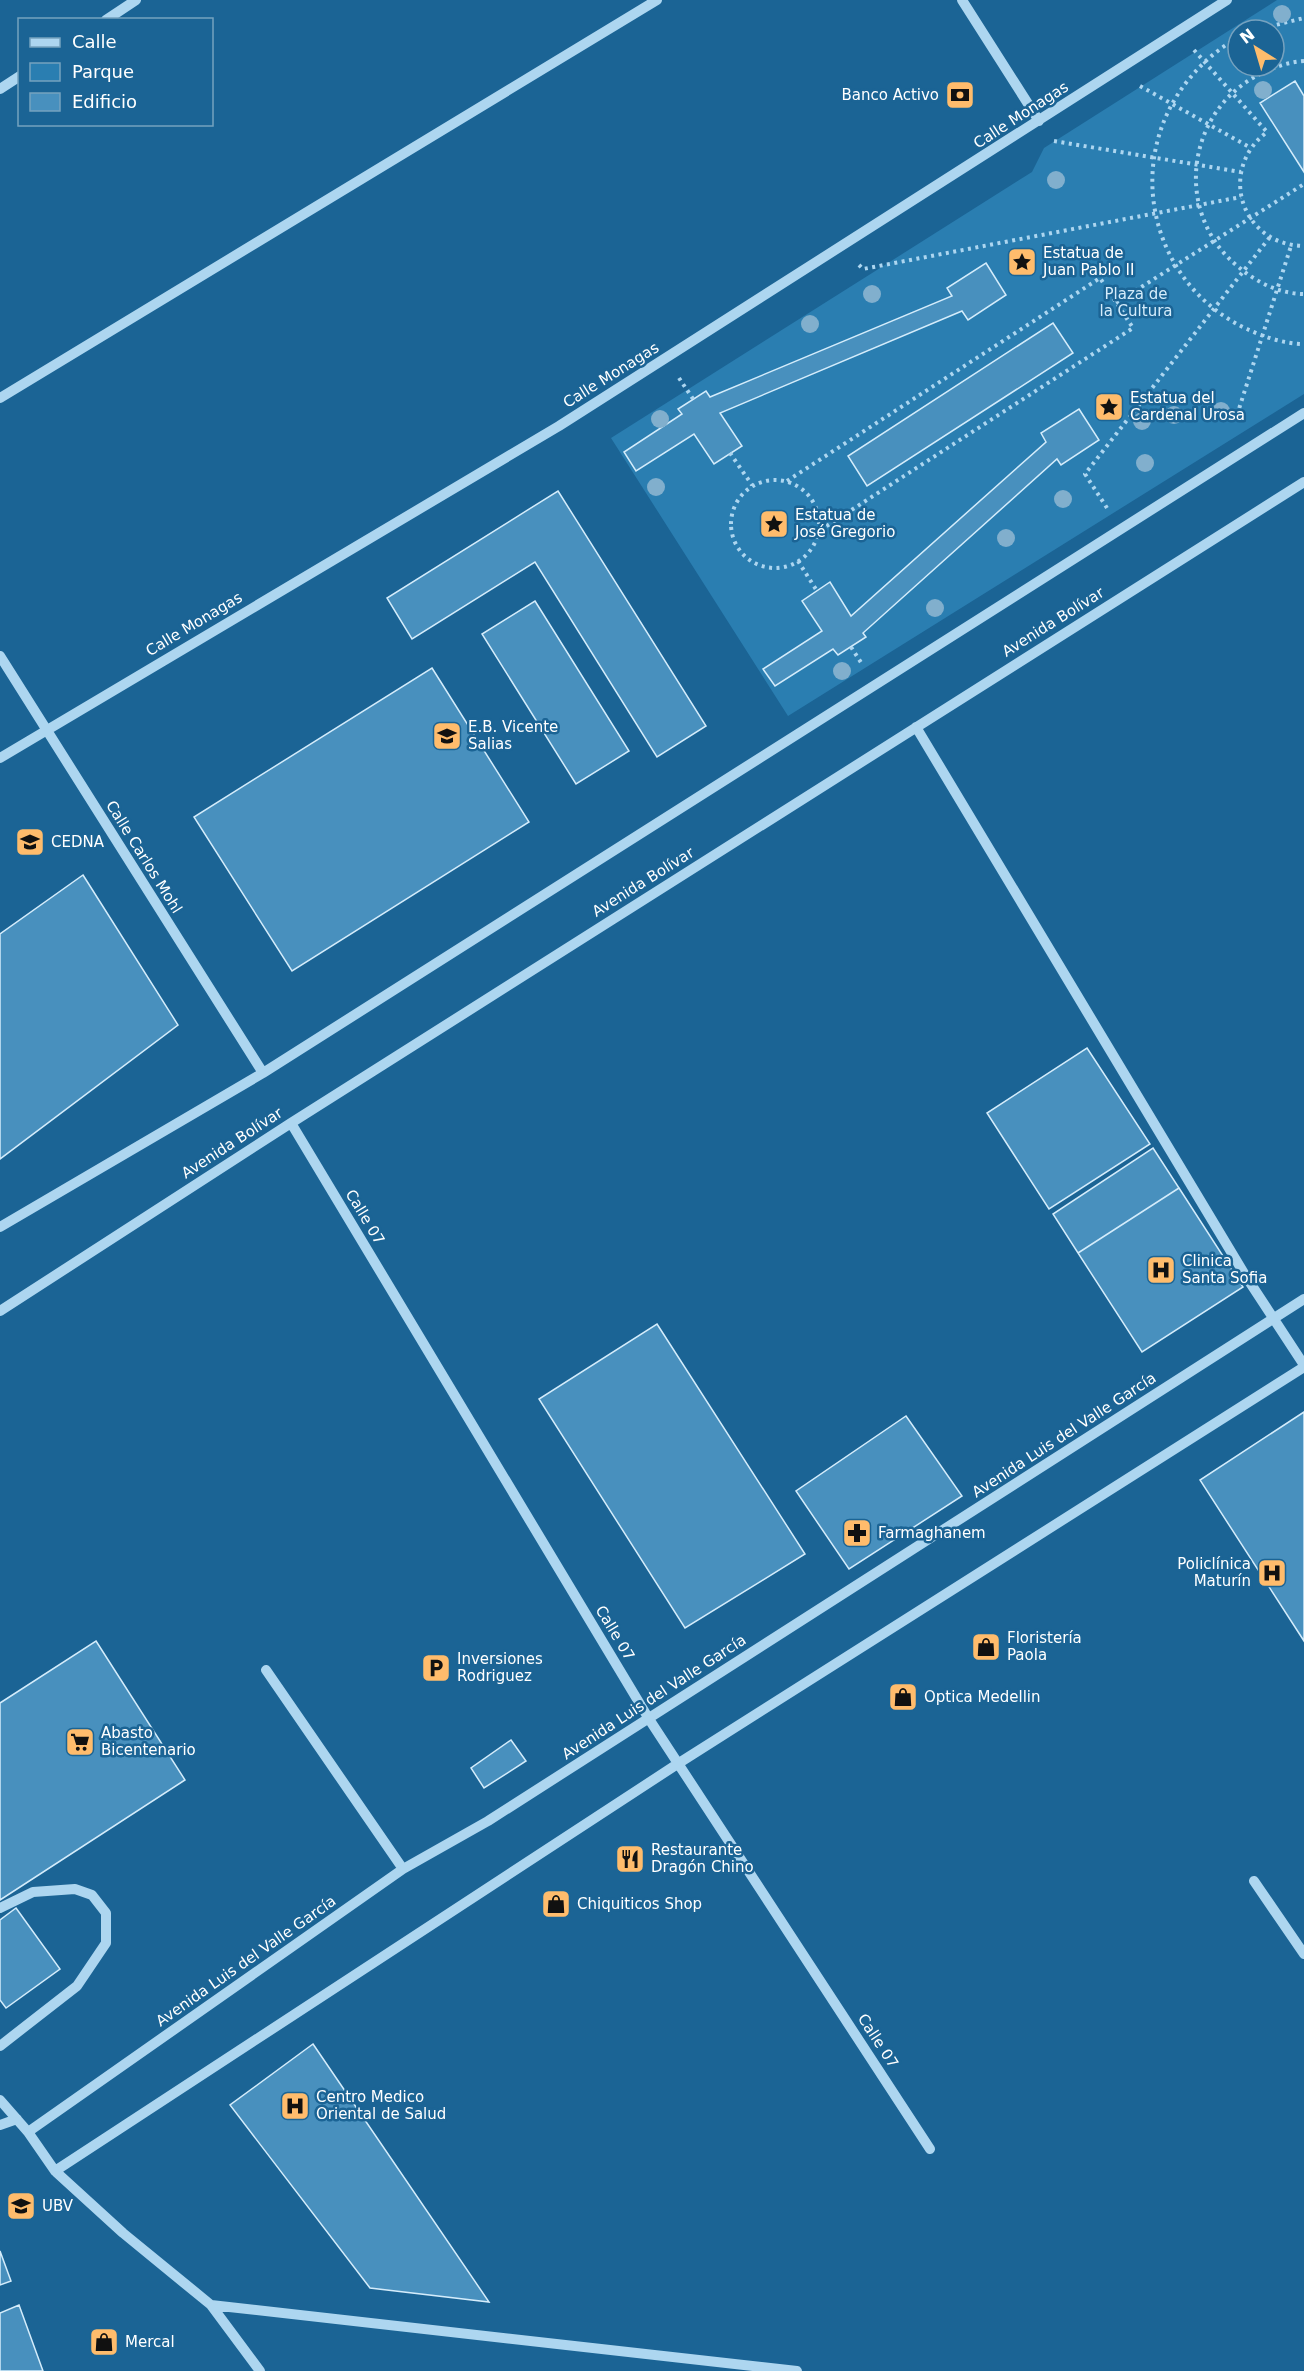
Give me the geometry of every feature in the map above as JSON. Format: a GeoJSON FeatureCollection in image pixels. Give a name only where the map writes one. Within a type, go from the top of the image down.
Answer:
{"type":"FeatureCollection","features":[{"type":"Feature","properties":{"kind":"street"},"geometry":{"type":"LineString","coordinates":[[0,398],[657,0]]}},
{"type":"Feature","properties":{"kind":"street"},"geometry":{"type":"LineString","coordinates":[[962,0],[1039,122]]}},
{"type":"Feature","properties":{"kind":"street","name":"Calle Monagas"},"geometry":{"type":"LineString","coordinates":[[0,758],[558,426],[1039,122],[1227,0]]}},
{"type":"Feature","properties":{"kind":"street"},"geometry":{"type":"LineString","coordinates":[[109,18],[132,1]]}},
{"type":"Feature","properties":{"kind":"street"},"geometry":{"type":"LineString","coordinates":[[0,89],[18,77]]}},
{"type":"Feature","properties":{"kind":"street"},"geometry":{"type":"LineString","coordinates":[[0,1227],[263,1073],[1304,412]]}},
{"type":"Feature","properties":{"kind":"street","name":"Avenida Bolívar"},"geometry":{"type":"LineString","coordinates":[[0,1311],[291,1123],[1304,482]]}},
{"type":"Feature","properties":{"kind":"street","name":"Calle Carlos Mohl"},"geometry":{"type":"LineString","coordinates":[[0,656],[263,1073]]}},
{"type":"Feature","properties":{"kind":"street"},"geometry":{"type":"LineString","coordinates":[[55,2171],[679,1763],[1304,1366],[1245,1275],[916,727]]}},
{"type":"Feature","properties":{"kind":"street","name":"Calle 07"},"geometry":{"type":"LineString","coordinates":[[291,1123],[649,1719],[930,2149]]}},
{"type":"Feature","properties":{"kind":"street","name":"Avenida Luis del Valle García"},"geometry":{"type":"LineString","coordinates":[[28,2132],[403,1869],[488,1821],[1304,1299]]}},
{"type":"Feature","properties":{"kind":"street"},"geometry":{"type":"LineString","coordinates":[[266,1670],[403,1869]]}},
{"type":"Feature","properties":{"kind":"street"},"geometry":{"type":"LineString","coordinates":[[1254,1881],[1304,1954]]}},
{"type":"Feature","properties":{"kind":"street"},"geometry":{"type":"LineString","coordinates":[[0,1908],[33,1892],[75,1889],[92,1895],[106,1913],[106,1943],[77,1986],[0,2046]]}},
{"type":"Feature","properties":{"kind":"street"},"geometry":{"type":"LineString","coordinates":[[0,2100],[28,2132],[55,2171],[123,2233],[211,2305],[260,2371]]}},
{"type":"Feature","properties":{"kind":"street"},"geometry":{"type":"LineString","coordinates":[[0,2125],[17,2119]]}},
{"type":"Feature","properties":{"kind":"street"},"geometry":{"type":"LineString","coordinates":[[211,2305],[797,2371]]}},
{"type":"Feature","properties":{"kind":"path"},"geometry":{"type":"LineString","coordinates":[[1286,22],[1304,18]]}},
{"type":"Feature","properties":{"kind":"path"},"geometry":{"type":"LineString","coordinates":[[1181,30],[1204,62],[1267,132],[1251,148],[1241,172],[1241,197],[1250,218],[1270,237],[1291,246],[1304,246]]}},
{"type":"Feature","properties":{"kind":"path"},"geometry":{"type":"LineString","coordinates":[[1226,45],[1204,62],[1176,95],[1161,128],[1154,158],[1153,201],[1161,237],[1175,266],[1200,298],[1229,321],[1262,336],[1304,344]]}},
{"type":"Feature","properties":{"kind":"path"},"geometry":{"type":"LineString","coordinates":[[1286,64],[1304,61]]}},
{"type":"Feature","properties":{"kind":"path"},"geometry":{"type":"LineString","coordinates":[[1126,65],[1141,87],[1251,148]]}},
{"type":"Feature","properties":{"kind":"path"},"geometry":{"type":"LineString","coordinates":[[1252,78],[1233,93],[1209,124],[1202,140],[1196,164],[1196,192],[1199,205],[1214,242],[1230,261],[1251,277],[1277,289],[1304,294]]}},
{"type":"Feature","properties":{"kind":"path"},"geometry":{"type":"LineString","coordinates":[[1039,122],[1055,142],[1241,172]]}},
{"type":"Feature","properties":{"kind":"path"},"geometry":{"type":"LineString","coordinates":[[1116,303],[1304,184]]}},
{"type":"Feature","properties":{"kind":"path"},"geometry":{"type":"LineString","coordinates":[[845,244],[863,269],[1241,197]]}},
{"type":"Feature","properties":{"kind":"path"},"geometry":{"type":"LineString","coordinates":[[1120,529],[1085,474],[1270,237]]}},
{"type":"Feature","properties":{"kind":"path"},"geometry":{"type":"LineString","coordinates":[[1258,442],[1238,412],[1291,246]]}},
{"type":"Feature","properties":{"kind":"path"},"geometry":{"type":"LineString","coordinates":[[787,481],[1100,279],[1133,328],[819,531]]}},
{"type":"Feature","properties":{"kind":"path"},"geometry":{"type":"LineString","coordinates":[[730,453],[752,485]]}},
{"type":"Feature","properties":{"kind":"path"},"geometry":{"type":"LineString","coordinates":[[770,480],[787,481],[803,489],[813,501],[818,514],[819,531],[812,547],[798,561],[784,567],[764,567],[751,561],[737,547],[730,528],[733,508],[741,495],[752,485],[770,480]]}},
{"type":"Feature","properties":{"kind":"path"},"geometry":{"type":"LineString","coordinates":[[798,561],[817,591]]}},
{"type":"Feature","properties":{"kind":"green space","name":"Plaza de la Cultura"},"geometry":{"type":"Polygon","coordinates":[[[1277,0],[1304,0],[1304,96],[1294,81],[1260,103],[1304,172],[1304,394],[788,716],[611,438],[1032,172],[1044,148],[1226,32],[1226,78],[1286,78],[1286,18],[1249,18],[1277,0]]]}},
{"type":"Feature","properties":{"kind":"building"},"geometry":{"type":"Polygon","coordinates":[[[1295,81],[1304,96],[1304,172],[1260,103],[1295,81]]]}},
{"type":"Feature","properties":{"kind":"building"},"geometry":{"type":"Polygon","coordinates":[[[986,263],[1006,295],[968,320],[962,311],[720,413],[742,446],[714,464],[694,434],[636,471],[624,452],[682,414],[678,409],[706,391],[710,397],[952,296],[947,288],[986,263]]]}},
{"type":"Feature","properties":{"kind":"building"},"geometry":{"type":"Polygon","coordinates":[[[1053,323],[1073,353],[867,486],[848,456],[1053,323]]]}},
{"type":"Feature","properties":{"kind":"building"},"geometry":{"type":"Polygon","coordinates":[[[1079,409],[1099,440],[1061,465],[1057,459],[863,633],[866,637],[838,655],[833,649],[775,686],[763,669],[822,631],[802,601],[830,582],[851,616],[1046,442],[1041,433],[1079,409]]]}},
{"type":"Feature","properties":{"kind":"building"},"geometry":{"type":"Polygon","coordinates":[[[558,491],[706,726],[657,757],[535,562],[412,639],[387,598],[558,491]]]}},
{"type":"Feature","properties":{"kind":"building"},"geometry":{"type":"Polygon","coordinates":[[[535,601],[629,751],[576,784],[482,634],[535,601]]]}},
{"type":"Feature","properties":{"kind":"building"},"geometry":{"type":"Polygon","coordinates":[[[432,668],[529,822],[292,971],[194,817],[432,668]]]}},
{"type":"Feature","properties":{"kind":"building"},"geometry":{"type":"Polygon","coordinates":[[[83,875],[178,1025],[0,1159],[0,934],[83,875]]]}},
{"type":"Feature","properties":{"kind":"building"},"geometry":{"type":"Polygon","coordinates":[[[1087,1048],[1150,1144],[1049,1209],[987,1113],[1087,1048]]]}},
{"type":"Feature","properties":{"kind":"building"},"geometry":{"type":"Polygon","coordinates":[[[1153,1148],[1179,1188],[1078,1253],[1053,1214],[1153,1148]]]}},
{"type":"Feature","properties":{"kind":"building","name":"Clinica Santa Sofia"},"geometry":{"type":"Polygon","coordinates":[[[1179,1188],[1243,1287],[1142,1352],[1078,1253],[1179,1188]]]}},
{"type":"Feature","properties":{"kind":"building"},"geometry":{"type":"Polygon","coordinates":[[[657,1324],[805,1554],[685,1628],[539,1399],[657,1324]]]}},
{"type":"Feature","properties":{"kind":"building","name":"Policlínica Maturín"},"geometry":{"type":"Polygon","coordinates":[[[1304,1412],[1304,1641],[1200,1480],[1304,1412]]]}},
{"type":"Feature","properties":{"kind":"building"},"geometry":{"type":"Polygon","coordinates":[[[906,1416],[962,1496],[849,1569],[796,1491],[906,1416]]]}},
{"type":"Feature","properties":{"kind":"building","name":"Abasto Bicentenario"},"geometry":{"type":"Polygon","coordinates":[[[96,1641],[185,1780],[0,1900],[0,1703],[96,1641]]]}},
{"type":"Feature","properties":{"kind":"building"},"geometry":{"type":"Polygon","coordinates":[[[511,1740],[526,1761],[484,1788],[471,1768],[511,1740]]]}},
{"type":"Feature","properties":{"kind":"building"},"geometry":{"type":"Polygon","coordinates":[[[16,1908],[60,1969],[6,2008],[0,2000],[0,1920],[16,1908]]]}},
{"type":"Feature","properties":{"kind":"building"},"geometry":{"type":"Polygon","coordinates":[[[313,2044],[489,2302],[370,2288],[230,2105],[313,2044]]]}},
{"type":"Feature","properties":{"kind":"building"},"geometry":{"type":"Polygon","coordinates":[[[0,2251],[11,2281],[0,2285],[0,2251]]]}},
{"type":"Feature","properties":{"kind":"building"},"geometry":{"type":"Polygon","coordinates":[[[19,2305],[43,2371],[0,2371],[0,2313],[19,2305]]]}},
{"type":"Feature","properties":{"kind":"place","name":"Banco Activo"},"geometry":{"type":"Point","coordinates":[960,95]}},
{"type":"Feature","properties":{"kind":"place","name":"Estatua de Juan Pablo II"},"geometry":{"type":"Point","coordinates":[1022,262]}},
{"type":"Feature","properties":{"kind":"place","name":"Estatua del Cardenal Urosa"},"geometry":{"type":"Point","coordinates":[1109,407]}},
{"type":"Feature","properties":{"kind":"place","name":"Estatua de José Gregorio"},"geometry":{"type":"Point","coordinates":[774,524]}},
{"type":"Feature","properties":{"kind":"place","name":"E.B. Vicente Salias"},"geometry":{"type":"Point","coordinates":[447,736]}},
{"type":"Feature","properties":{"kind":"place","name":"CEDNA"},"geometry":{"type":"Point","coordinates":[30,842]}},
{"type":"Feature","properties":{"kind":"place","name":"Clinica Santa Sofia"},"geometry":{"type":"Point","coordinates":[1161,1270]}},
{"type":"Feature","properties":{"kind":"place","name":"Farmaghanem"},"geometry":{"type":"Point","coordinates":[857,1533]}},
{"type":"Feature","properties":{"kind":"place","name":"Policlínica Maturín"},"geometry":{"type":"Point","coordinates":[1272,1573]}},
{"type":"Feature","properties":{"kind":"place","name":"Floristería Paola"},"geometry":{"type":"Point","coordinates":[986,1647]}},
{"type":"Feature","properties":{"kind":"place","name":"Inversiones Rodriguez"},"geometry":{"type":"Point","coordinates":[436,1668]}},
{"type":"Feature","properties":{"kind":"place","name":"Optica Medellin"},"geometry":{"type":"Point","coordinates":[903,1697]}},
{"type":"Feature","properties":{"kind":"place","name":"Abasto Bicentenario"},"geometry":{"type":"Point","coordinates":[80,1742]}},
{"type":"Feature","properties":{"kind":"place","name":"Restaurante Dragón Chino"},"geometry":{"type":"Point","coordinates":[630,1859]}},
{"type":"Feature","properties":{"kind":"place","name":"Chiquiticos Shop"},"geometry":{"type":"Point","coordinates":[556,1904]}},
{"type":"Feature","properties":{"kind":"place","name":"Centro Medico Oriental de Salud"},"geometry":{"type":"Point","coordinates":[295,2106]}},
{"type":"Feature","properties":{"kind":"place","name":"UBV"},"geometry":{"type":"Point","coordinates":[21,2206]}},
{"type":"Feature","properties":{"kind":"place","name":"Mercal"},"geometry":{"type":"Point","coordinates":[104,2342]}}]}
